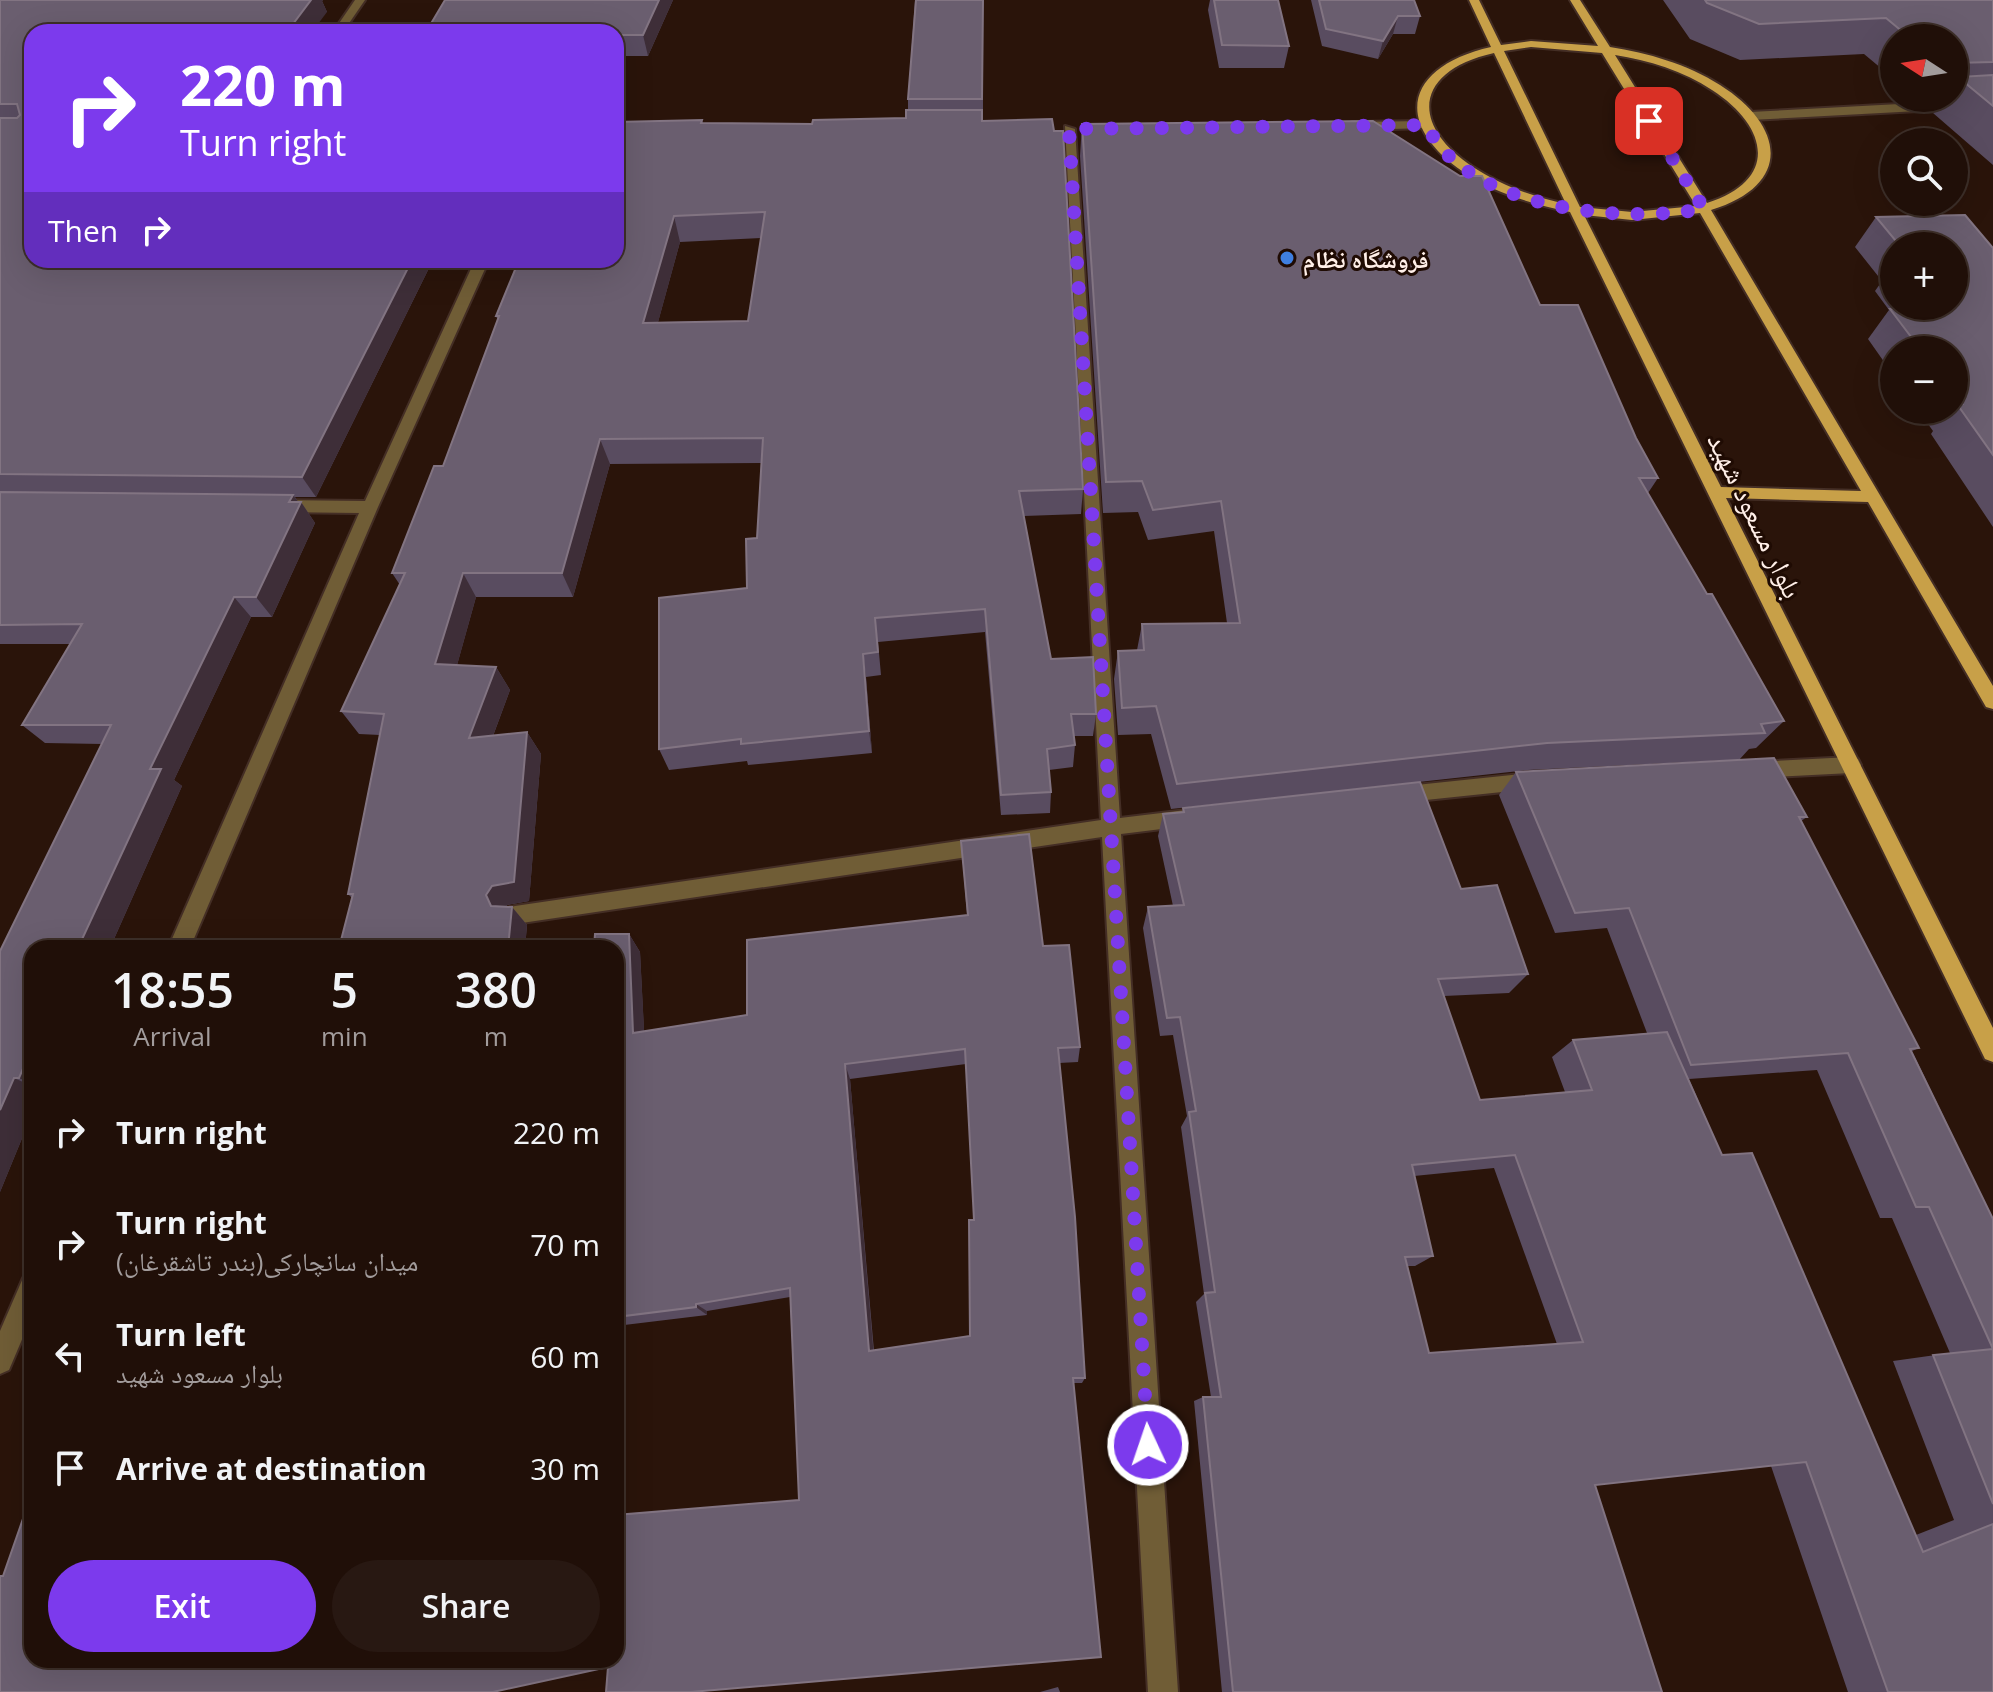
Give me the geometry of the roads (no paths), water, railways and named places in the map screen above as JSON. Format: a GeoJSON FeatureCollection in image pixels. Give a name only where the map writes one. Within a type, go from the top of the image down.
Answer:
{"type":"FeatureCollection","features":[{"type":"Feature","properties":{"kind":"main road","name":"بلوار مسعود شهید"},"geometry":{"type":"LineString","coordinates":[[1474,0],[1575,210],[1993,1051]]}},
{"type":"Feature","properties":{"kind":"main road"},"geometry":{"type":"LineString","coordinates":[[1575,0],[1704,209],[1993,702]]}},
{"type":"Feature","properties":{"kind":"main road"},"geometry":{"type":"LineString","coordinates":[[1567,45],[1604,49],[1648,59],[1690,74],[1724,93],[1750,116],[1766,143],[1763,170],[1742,193],[1704,209],[1650,215],[1575,210],[1522,195],[1477,175],[1444,151],[1425,125],[1422,99],[1434,77],[1461,59],[1498,48],[1567,45]]}},
{"type":"Feature","properties":{"kind":"main road"},"geometry":{"type":"LineString","coordinates":[[1716,492],[1872,497]]}},
{"type":"Feature","properties":{"kind":"street"},"geometry":{"type":"LineString","coordinates":[[344,24],[360,0]]}},
{"type":"Feature","properties":{"kind":"street"},"geometry":{"type":"LineString","coordinates":[[1750,116],[1993,103]]}},
{"type":"Feature","properties":{"kind":"street"},"geometry":{"type":"LineString","coordinates":[[1332,126],[1425,125]]}},
{"type":"Feature","properties":{"kind":"street"},"geometry":{"type":"LineString","coordinates":[[1069,129],[1163,1692]]}},
{"type":"Feature","properties":{"kind":"street"},"geometry":{"type":"LineString","coordinates":[[182,940],[370,507],[478,268]]}},
{"type":"Feature","properties":{"kind":"street"},"geometry":{"type":"LineString","coordinates":[[262,506],[370,507]]}},
{"type":"Feature","properties":{"kind":"street"},"geometry":{"type":"LineString","coordinates":[[1728,771],[1851,765]]}},
{"type":"Feature","properties":{"kind":"street"},"geometry":{"type":"LineString","coordinates":[[1374,798],[1559,779]]}},
{"type":"Feature","properties":{"kind":"street"},"geometry":{"type":"LineString","coordinates":[[515,915],[1204,816]]}},
{"type":"Feature","properties":{"kind":"street"},"geometry":{"type":"LineString","coordinates":[[0,1361],[24,1306]]}},
{"type":"Feature","properties":{"kind":"place","name":"فروشگاه نظام"},"geometry":{"type":"Point","coordinates":[1287,258]}}]}
